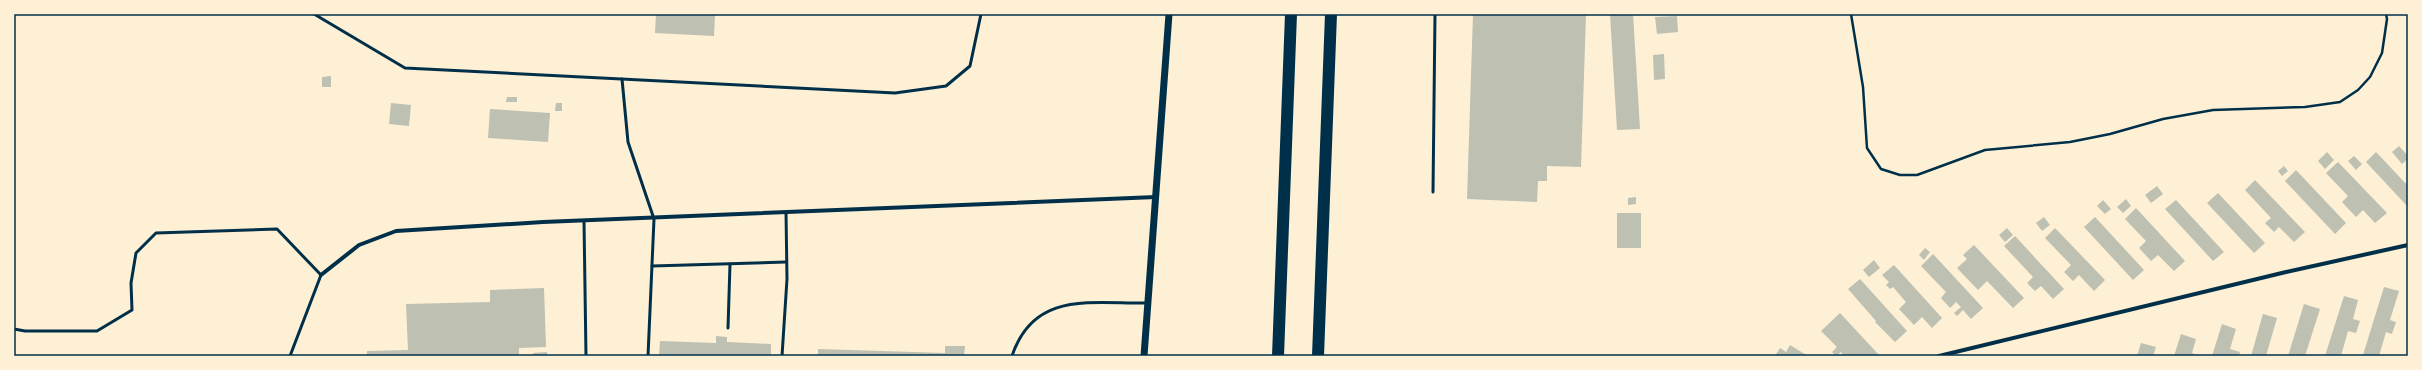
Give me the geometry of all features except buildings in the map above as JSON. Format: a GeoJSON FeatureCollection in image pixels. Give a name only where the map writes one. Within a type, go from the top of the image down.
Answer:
{"type":"FeatureCollection","features":[{"type":"Feature","properties":{"kind":"highway"},"geometry":{"type":"LineString","coordinates":[[1278,356],[1291,14]]}},
{"type":"Feature","properties":{"kind":"highway"},"geometry":{"type":"LineString","coordinates":[[1318,356],[1331,14]]}},
{"type":"Feature","properties":{"kind":"street"},"geometry":{"type":"LineString","coordinates":[[1144,356],[1169,14]]}},
{"type":"Feature","properties":{"kind":"street"},"geometry":{"type":"LineString","coordinates":[[321,274],[359,245],[396,231],[584,221],[1156,197]]}},
{"type":"Feature","properties":{"kind":"street"},"geometry":{"type":"LineString","coordinates":[[1939,356],[2278,274],[2408,245]]}},
{"type":"Feature","properties":{"kind":"lane"},"geometry":{"type":"LineString","coordinates":[[314,14],[405,68],[895,93],[946,86],[970,66],[981,14]]}},
{"type":"Feature","properties":{"kind":"lane"},"geometry":{"type":"LineString","coordinates":[[1433,192],[1435,14]]}},
{"type":"Feature","properties":{"kind":"lane"},"geometry":{"type":"LineString","coordinates":[[622,79],[628,142],[654,219],[648,356]]}},
{"type":"Feature","properties":{"kind":"lane"},"geometry":{"type":"LineString","coordinates":[[782,356],[786,262],[786,212]]}},
{"type":"Feature","properties":{"kind":"lane"},"geometry":{"type":"LineString","coordinates":[[584,221],[586,356]]}},
{"type":"Feature","properties":{"kind":"lane"},"geometry":{"type":"LineString","coordinates":[[14,329],[25,331],[97,331],[132,310],[131,282],[136,253],[156,233],[277,229],[321,274],[290,356]]}},
{"type":"Feature","properties":{"kind":"lane"},"geometry":{"type":"LineString","coordinates":[[652,266],[786,262]]}},
{"type":"Feature","properties":{"kind":"lane"},"geometry":{"type":"LineString","coordinates":[[728,328],[730,264]]}},
{"type":"Feature","properties":{"kind":"lane"},"geometry":{"type":"LineString","coordinates":[[1012,356],[1017,339],[1037,317],[1055,306],[1071,304],[1148,303]]}},
{"type":"Feature","properties":{"kind":"path"},"geometry":{"type":"LineString","coordinates":[[1851,14],[1863,86],[1867,148],[1880,169],[1900,176],[1918,175],[1985,150],[2070,142],[2110,134],[2163,119],[2206,112],[2305,107],[2340,102],[2358,90],[2370,77],[2382,53],[2387,19],[2386,14]]}}]}
